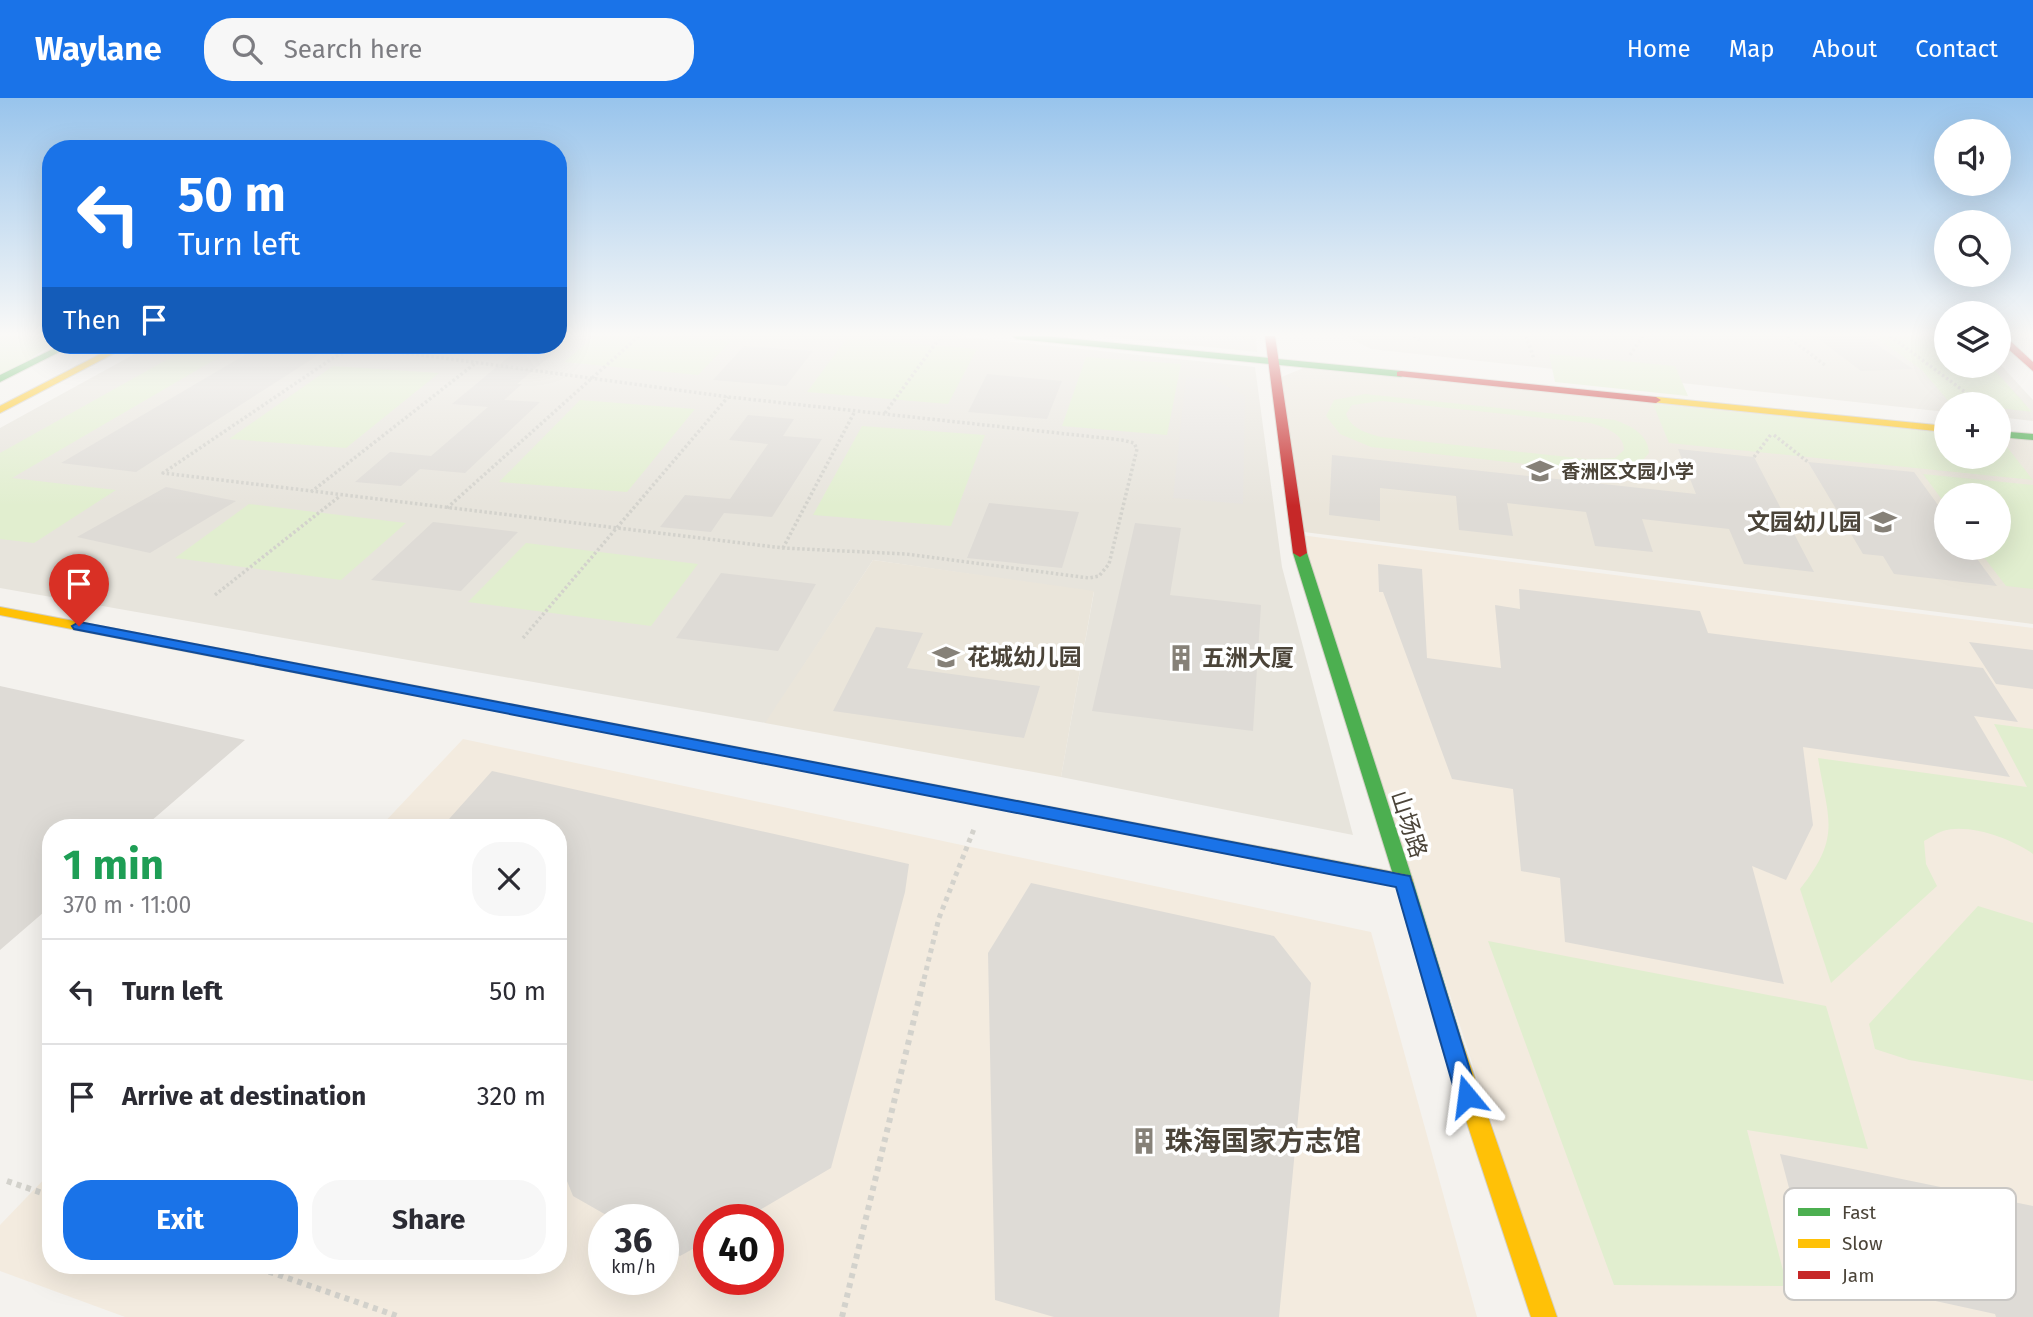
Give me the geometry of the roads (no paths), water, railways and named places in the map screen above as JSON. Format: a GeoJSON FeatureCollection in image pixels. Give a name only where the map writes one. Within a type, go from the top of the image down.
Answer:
{"type":"FeatureCollection","features":[{"type":"Feature","properties":{"kind":"street"},"geometry":{"type":"LineString","coordinates":[[0,410],[33,393]]}},
{"type":"Feature","properties":{"kind":"street","name":"山场路"},"geometry":{"type":"LineString","coordinates":[[1276,393],[1298,547],[1404,881],[1467,1096],[1544,1317]]}},
{"type":"Feature","properties":{"kind":"street"},"geometry":{"type":"LineString","coordinates":[[1577,393],[1934,428]]}},
{"type":"Feature","properties":{"kind":"street"},"geometry":{"type":"LineString","coordinates":[[2011,435],[2033,437]]}},
{"type":"Feature","properties":{"kind":"street"},"geometry":{"type":"LineString","coordinates":[[0,611],[1404,881]]}},
{"type":"Feature","properties":{"kind":"place","name":"香洲区文园小学"},"geometry":{"type":"Point","coordinates":[1540,471]}},
{"type":"Feature","properties":{"kind":"place","name":"文园幼儿园"},"geometry":{"type":"Point","coordinates":[1883,522]}},
{"type":"Feature","properties":{"kind":"place","name":"花城幼儿园"},"geometry":{"type":"Point","coordinates":[946,657]}},
{"type":"Feature","properties":{"kind":"place","name":"五洲大厦"},"geometry":{"type":"Point","coordinates":[1181,658]}},
{"type":"Feature","properties":{"kind":"place","name":"珠海国家方志馆"},"geometry":{"type":"Point","coordinates":[1144,1141]}}]}
